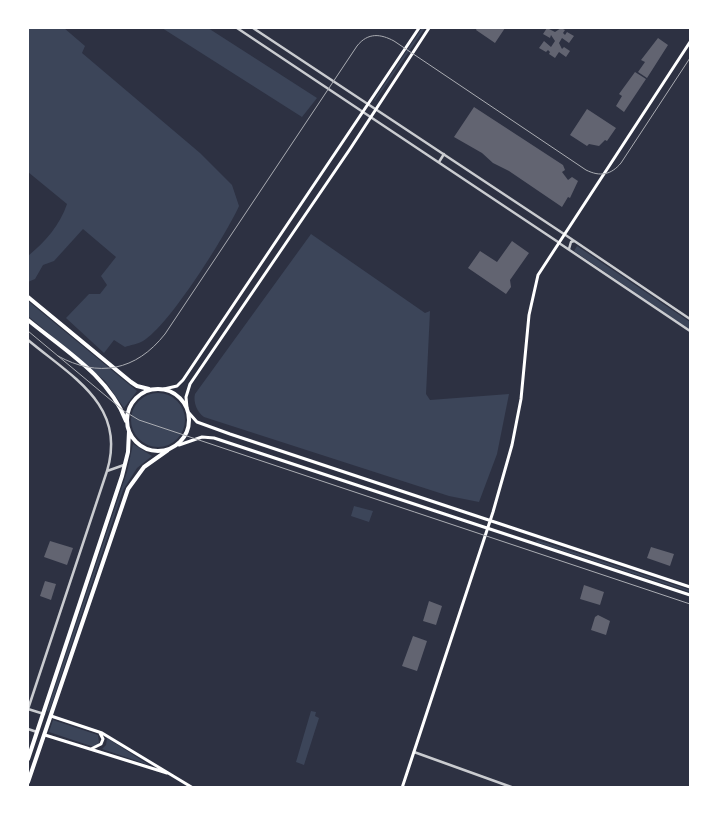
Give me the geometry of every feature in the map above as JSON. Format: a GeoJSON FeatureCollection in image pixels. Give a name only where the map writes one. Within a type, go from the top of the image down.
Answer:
{"type":"FeatureCollection","features":[{"type":"Feature","properties":{"kind":"main road"},"geometry":{"type":"LineString","coordinates":[[28,297],[137,386],[151,389],[174,387],[183,380],[419,28]]}},
{"type":"Feature","properties":{"kind":"main road"},"geometry":{"type":"LineString","coordinates":[[178,445],[188,432],[186,397],[190,384],[429,28]]}},
{"type":"Feature","properties":{"kind":"main road"},"geometry":{"type":"LineString","coordinates":[[402,788],[506,469],[519,413],[529,315],[535,283],[540,269],[690,42]]}},
{"type":"Feature","properties":{"kind":"main road"},"geometry":{"type":"LineString","coordinates":[[28,320],[103,384],[116,400],[133,439],[146,449],[168,450]]}},
{"type":"Feature","properties":{"kind":"main road"},"geometry":{"type":"LineString","coordinates":[[127,425],[127,414],[133,402],[143,392],[151,389]]}},
{"type":"Feature","properties":{"kind":"main road"},"geometry":{"type":"LineString","coordinates":[[164,389],[179,396],[188,411],[202,425],[690,587]]}},
{"type":"Feature","properties":{"kind":"main road"},"geometry":{"type":"LineString","coordinates":[[28,759],[126,464],[129,431]]}},
{"type":"Feature","properties":{"kind":"main road"},"geometry":{"type":"LineString","coordinates":[[28,782],[128,489],[144,467],[168,450],[202,437],[214,438],[690,595]]}},
{"type":"Feature","properties":{"kind":"main road"},"geometry":{"type":"LineString","coordinates":[[397,498],[399,490]]}},
{"type":"Feature","properties":{"kind":"main road"},"geometry":{"type":"LineString","coordinates":[[524,541],[532,540],[528,533]]}},
{"type":"Feature","properties":{"kind":"main road"},"geometry":{"type":"LineString","coordinates":[[44,714],[95,730],[193,788]]}},
{"type":"Feature","properties":{"kind":"main road"},"geometry":{"type":"LineString","coordinates":[[89,749],[98,748],[102,743],[101,734],[95,730]]}},
{"type":"Feature","properties":{"kind":"main road"},"geometry":{"type":"LineString","coordinates":[[37,732],[168,773]]}},
{"type":"Feature","properties":{"kind":"street"},"geometry":{"type":"LineString","coordinates":[[237,28],[690,332]]}},
{"type":"Feature","properties":{"kind":"street"},"geometry":{"type":"LineString","coordinates":[[253,28],[690,319]]}},
{"type":"Feature","properties":{"kind":"street"},"geometry":{"type":"LineString","coordinates":[[288,62],[293,54]]}},
{"type":"Feature","properties":{"kind":"street"},"geometry":{"type":"LineString","coordinates":[[439,162],[444,154]]}},
{"type":"Feature","properties":{"kind":"street"},"geometry":{"type":"LineString","coordinates":[[569,249],[571,242],[574,241]]}},
{"type":"Feature","properties":{"kind":"street"},"geometry":{"type":"LineString","coordinates":[[28,340],[93,395],[105,412],[112,440],[107,471],[28,709],[44,714]]}},
{"type":"Feature","properties":{"kind":"street"},"geometry":{"type":"LineString","coordinates":[[107,471],[126,464]]}},
{"type":"Feature","properties":{"kind":"street"},"geometry":{"type":"LineString","coordinates":[[28,729],[37,732]]}},
{"type":"Feature","properties":{"kind":"street"},"geometry":{"type":"LineString","coordinates":[[414,752],[514,788]]}},
{"type":"Feature","properties":{"kind":"shaded area"},"geometry":{"type":"Polygon","coordinates":[[[28,28],[64,28],[85,46],[82,53],[200,153],[232,185],[239,206],[222,237],[196,279],[167,318],[154,332],[139,343],[125,347],[114,340],[104,353],[66,318],[89,294],[100,294],[107,285],[101,276],[116,257],[83,229],[54,261],[43,265],[35,279],[28,282],[28,256],[51,233],[67,204],[28,172],[28,28]]]}},
{"type":"Feature","properties":{"kind":"shaded area"},"geometry":{"type":"Polygon","coordinates":[[[162,28],[208,28],[317,98],[302,117],[162,28]]]}},
{"type":"Feature","properties":{"kind":"shaded area"},"geometry":{"type":"Polygon","coordinates":[[[422,28],[425,28],[375,101],[374,100],[422,28]]]}},
{"type":"Feature","properties":{"kind":"shaded area"},"geometry":{"type":"Polygon","coordinates":[[[311,234],[425,313],[430,311],[426,394],[430,400],[509,394],[497,454],[479,502],[449,496],[204,417],[198,410],[195,403],[195,394],[311,234]]]}},
{"type":"Feature","properties":{"kind":"shaded area"},"geometry":{"type":"Polygon","coordinates":[[[577,246],[690,322],[690,330],[574,251],[577,246]]]}},
{"type":"Feature","properties":{"kind":"shaded area"},"geometry":{"type":"Polygon","coordinates":[[[28,301],[137,391],[124,408],[105,381],[28,316],[28,301]]]}},
{"type":"Feature","properties":{"kind":"shaded area"},"geometry":{"type":"Polygon","coordinates":[[[153,393],[163,393],[173,397],[181,405],[185,420],[181,435],[173,443],[163,447],[153,447],[143,443],[135,435],[131,425],[131,415],[135,405],[143,397],[153,393]]]}},
{"type":"Feature","properties":{"kind":"shaded area"},"geometry":{"type":"Polygon","coordinates":[[[133,444],[152,456],[137,468],[123,490],[49,712],[47,711],[127,472],[133,444]]]}},
{"type":"Feature","properties":{"kind":"shaded area"},"geometry":{"type":"Polygon","coordinates":[[[354,506],[373,511],[369,522],[351,516],[354,506]]]}},
{"type":"Feature","properties":{"kind":"shaded area"},"geometry":{"type":"Polygon","coordinates":[[[537,540],[690,590],[690,592],[536,542],[537,540]]]}},
{"type":"Feature","properties":{"kind":"shaded area"},"geometry":{"type":"Polygon","coordinates":[[[311,711],[316,712],[315,716],[319,718],[304,765],[296,762],[311,711]]]}},
{"type":"Feature","properties":{"kind":"shaded area"},"geometry":{"type":"Polygon","coordinates":[[[53,720],[98,735],[99,743],[94,747],[49,732],[53,720]]]}},
{"type":"Feature","properties":{"kind":"shaded area"},"geometry":{"type":"Polygon","coordinates":[[[107,738],[149,765],[102,749],[106,745],[107,738]]]}},
{"type":"Feature","properties":{"kind":"building"},"geometry":{"type":"Polygon","coordinates":[[[477,28],[505,28],[495,43],[476,30],[477,28]]]}},
{"type":"Feature","properties":{"kind":"building"},"geometry":{"type":"Polygon","coordinates":[[[547,28],[555,32],[561,28],[565,30],[563,33],[565,35],[567,32],[574,36],[569,43],[562,38],[559,43],[562,49],[564,47],[570,51],[566,57],[559,52],[555,58],[549,54],[548,50],[546,52],[539,48],[544,41],[551,47],[555,41],[551,35],[550,38],[543,34],[547,28]]]}},
{"type":"Feature","properties":{"kind":"building"},"geometry":{"type":"Polygon","coordinates":[[[658,38],[668,45],[647,78],[638,72],[645,62],[641,60],[658,38]]]}},
{"type":"Feature","properties":{"kind":"building"},"geometry":{"type":"Polygon","coordinates":[[[635,72],[646,79],[624,112],[616,106],[622,96],[619,94],[635,72]]]}},
{"type":"Feature","properties":{"kind":"building"},"geometry":{"type":"Polygon","coordinates":[[[474,107],[563,165],[565,170],[562,172],[568,180],[572,177],[578,181],[570,198],[568,197],[562,207],[509,171],[493,163],[482,153],[454,137],[474,107]]]}},
{"type":"Feature","properties":{"kind":"building"},"geometry":{"type":"Polygon","coordinates":[[[587,109],[616,128],[607,141],[605,140],[599,146],[589,144],[587,146],[570,135],[587,109]]]}},
{"type":"Feature","properties":{"kind":"building"},"geometry":{"type":"Polygon","coordinates":[[[512,241],[529,253],[510,280],[511,287],[506,294],[468,268],[480,251],[497,262],[512,241]]]}},
{"type":"Feature","properties":{"kind":"building"},"geometry":{"type":"Polygon","coordinates":[[[50,541],[73,548],[67,565],[44,557],[50,541]]]}},
{"type":"Feature","properties":{"kind":"building"},"geometry":{"type":"Polygon","coordinates":[[[651,547],[674,554],[670,566],[647,558],[651,547]]]}},
{"type":"Feature","properties":{"kind":"building"},"geometry":{"type":"Polygon","coordinates":[[[45,581],[56,584],[51,600],[40,596],[45,581]]]}},
{"type":"Feature","properties":{"kind":"building"},"geometry":{"type":"Polygon","coordinates":[[[584,585],[604,592],[600,605],[580,599],[584,585]]]}},
{"type":"Feature","properties":{"kind":"building"},"geometry":{"type":"Polygon","coordinates":[[[429,601],[442,606],[436,625],[423,621],[429,601]]]}},
{"type":"Feature","properties":{"kind":"building"},"geometry":{"type":"Polygon","coordinates":[[[598,615],[610,621],[606,635],[591,630],[595,617],[598,615]]]}},
{"type":"Feature","properties":{"kind":"building"},"geometry":{"type":"Polygon","coordinates":[[[413,636],[427,641],[417,671],[402,666],[413,636]]]}},
{"type":"Feature","properties":{"kind":"tram line"},"geometry":{"type":"LineString","coordinates":[[58,356],[88,367],[116,367],[142,356],[154,346],[165,334],[357,46],[361,41],[370,36],[384,37],[394,41],[586,170],[596,174],[605,174],[621,163],[690,58]]}},
{"type":"Feature","properties":{"kind":"tram line"},"geometry":{"type":"LineString","coordinates":[[28,331],[124,411],[139,420],[690,604]]}}]}
